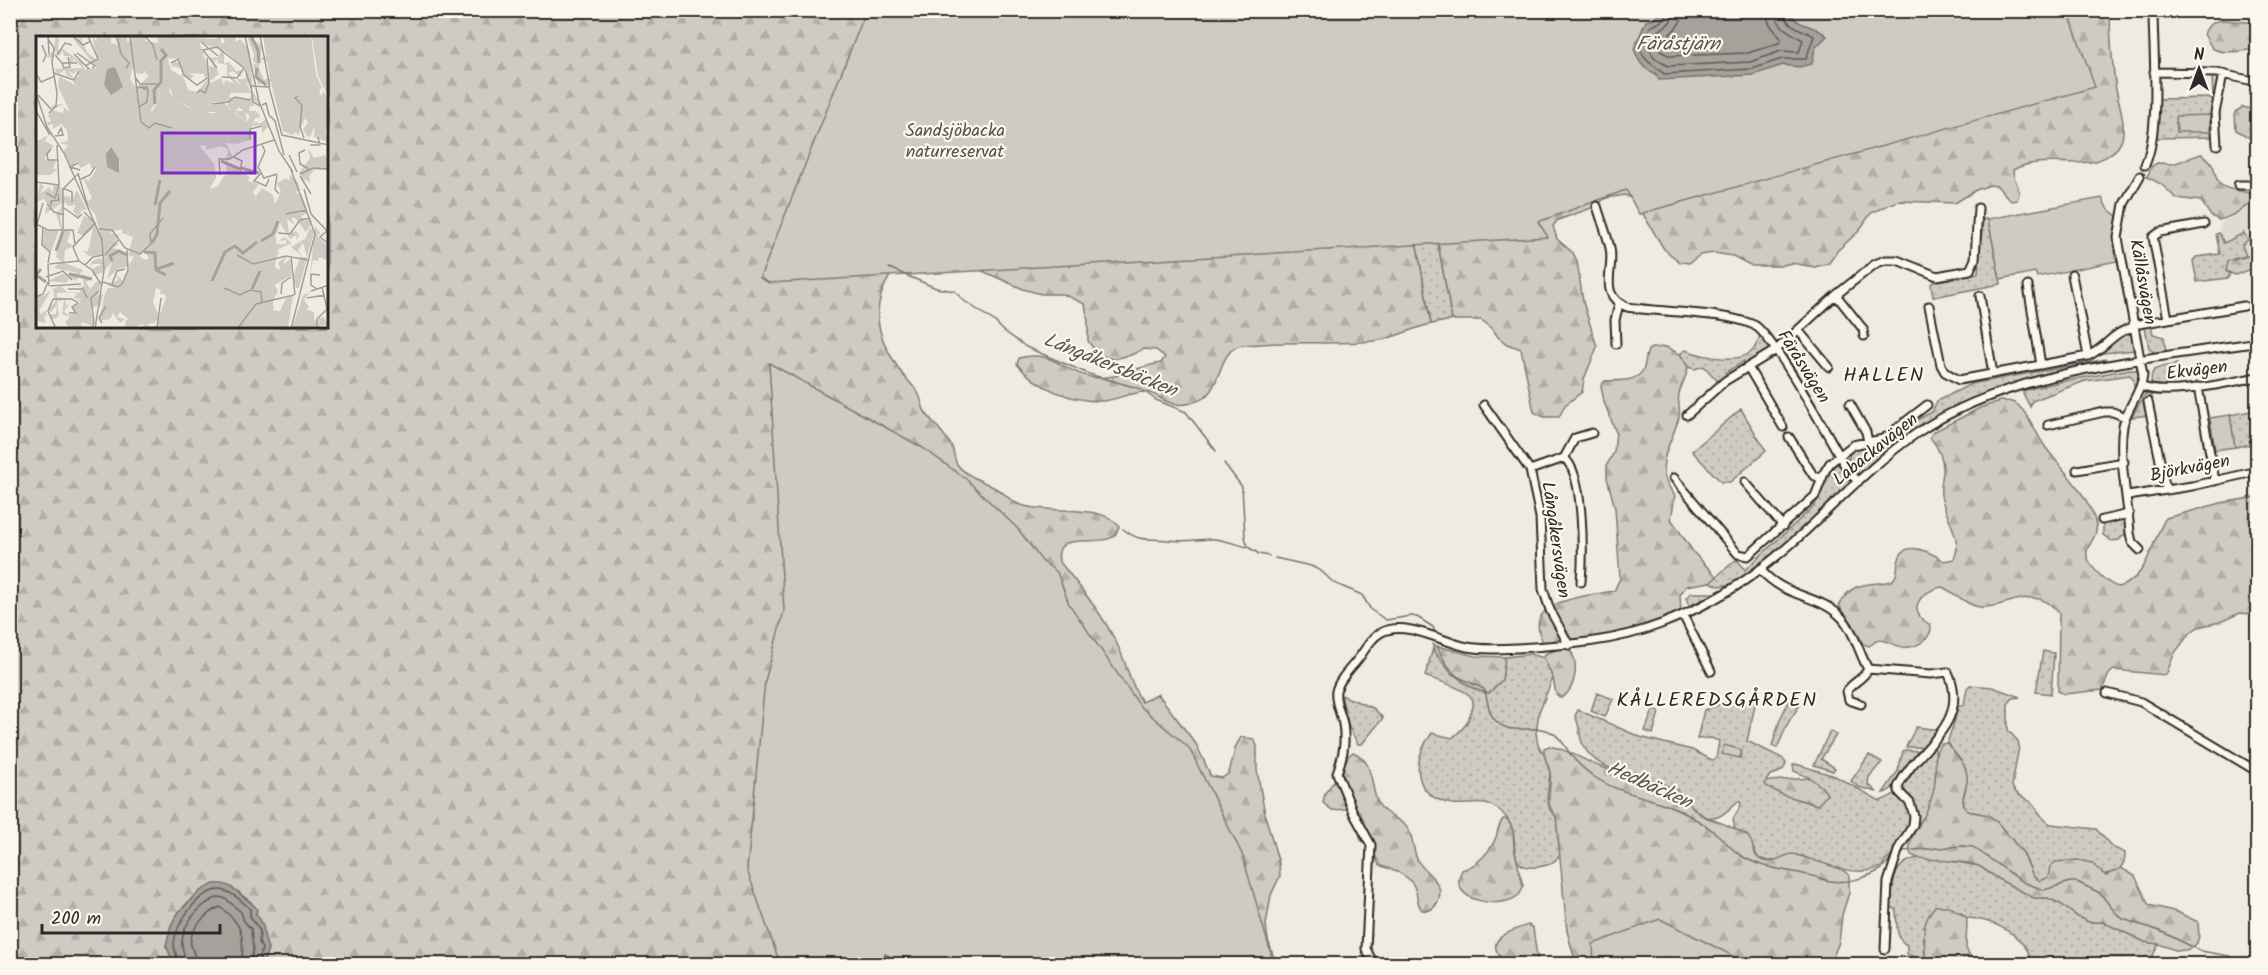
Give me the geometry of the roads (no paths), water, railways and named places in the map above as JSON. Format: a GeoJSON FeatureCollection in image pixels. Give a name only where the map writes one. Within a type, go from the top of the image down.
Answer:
{"type":"FeatureCollection","features":[{"type":"Feature","properties":{"kind":"street"},"geometry":{"type":"LineString","coordinates":[[2145,165],[2152,141],[2153,10]]}},
{"type":"Feature","properties":{"kind":"street"},"geometry":{"type":"LineString","coordinates":[[2154,72],[2223,74],[2258,82]]}},
{"type":"Feature","properties":{"kind":"street"},"geometry":{"type":"LineString","coordinates":[[2217,145],[2215,113],[2223,74]]}},
{"type":"Feature","properties":{"kind":"street","name":"Källåsvägen"},"geometry":{"type":"LineString","coordinates":[[2140,176],[2124,204],[2118,228],[2119,247],[2143,375],[2141,386]]}},
{"type":"Feature","properties":{"kind":"street"},"geometry":{"type":"LineString","coordinates":[[2238,185],[2258,184]]}},
{"type":"Feature","properties":{"kind":"street"},"geometry":{"type":"LineString","coordinates":[[1597,206],[1610,250],[1611,296],[1619,304],[1615,320],[1616,344]]}},
{"type":"Feature","properties":{"kind":"street"},"geometry":{"type":"LineString","coordinates":[[1687,415],[1725,381],[1776,350],[1868,268],[1886,260],[1897,260],[1937,276],[1970,270],[1975,259],[1978,208]]}},
{"type":"Feature","properties":{"kind":"street"},"geometry":{"type":"LineString","coordinates":[[2168,319],[2153,237],[2160,232],[2204,224]]}},
{"type":"Feature","properties":{"kind":"street"},"geometry":{"type":"LineString","coordinates":[[2072,275],[2088,356]]}},
{"type":"Feature","properties":{"kind":"street"},"geometry":{"type":"LineString","coordinates":[[2028,286],[2040,365]]}},
{"type":"Feature","properties":{"kind":"street"},"geometry":{"type":"LineString","coordinates":[[1836,295],[1863,330],[1864,336]]}},
{"type":"Feature","properties":{"kind":"street"},"geometry":{"type":"LineString","coordinates":[[1980,296],[1993,374]]}},
{"type":"Feature","properties":{"kind":"street","name":"Färåsvägen"},"geometry":{"type":"LineString","coordinates":[[1619,304],[1640,309],[1749,323],[1761,329],[1776,350],[1848,471],[1858,482]]}},
{"type":"Feature","properties":{"kind":"street"},"geometry":{"type":"LineString","coordinates":[[1929,306],[1941,365],[1945,372],[1959,380],[2088,356],[2102,348],[2120,331],[2134,326],[2244,306]]}},
{"type":"Feature","properties":{"kind":"street"},"geometry":{"type":"LineString","coordinates":[[1798,330],[1829,368]]}},
{"type":"Feature","properties":{"kind":"street","name":"Labackavägen"},"geometry":{"type":"LineString","coordinates":[[1374,964],[1366,949],[1371,845],[1353,812],[1337,773],[1345,742],[1336,694],[1341,681],[1369,644],[1381,633],[1405,628],[1478,649],[1569,645],[1617,637],[1659,625],[1726,592],[1760,569],[1916,434],[1954,411],[1981,399],[2033,382],[2140,361],[2258,342]]}},
{"type":"Feature","properties":{"kind":"street"},"geometry":{"type":"LineString","coordinates":[[1748,368],[1783,427]]}},
{"type":"Feature","properties":{"kind":"street","name":"Ekvägen"},"geometry":{"type":"LineString","coordinates":[[2141,386],[2154,391],[2198,387],[2258,377]]}},
{"type":"Feature","properties":{"kind":"street"},"geometry":{"type":"LineString","coordinates":[[2140,550],[2131,539],[2122,433],[2125,417],[2141,386]]}},
{"type":"Feature","properties":{"kind":"street"},"geometry":{"type":"LineString","coordinates":[[2198,387],[2215,481]]}},
{"type":"Feature","properties":{"kind":"street"},"geometry":{"type":"LineString","coordinates":[[2148,402],[2166,490]]}},
{"type":"Feature","properties":{"kind":"street"},"geometry":{"type":"LineString","coordinates":[[1850,404],[1866,432],[1868,442]]}},
{"type":"Feature","properties":{"kind":"street","name":"Långåkersvägen"},"geometry":{"type":"LineString","coordinates":[[1484,405],[1530,470],[1540,517],[1543,589],[1550,610],[1569,645]]}},
{"type":"Feature","properties":{"kind":"street"},"geometry":{"type":"LineString","coordinates":[[1674,478],[1738,554],[1743,556],[1751,554],[1815,496],[1830,462],[1853,445],[1882,439],[1927,405]]}},
{"type":"Feature","properties":{"kind":"street"},"geometry":{"type":"LineString","coordinates":[[2048,425],[2104,412],[2113,412],[2125,417]]}},
{"type":"Feature","properties":{"kind":"street","name":"Långåkersvägen"},"geometry":{"type":"LineString","coordinates":[[1530,470],[1564,458],[1575,438],[1592,434]]}},
{"type":"Feature","properties":{"kind":"street"},"geometry":{"type":"LineString","coordinates":[[1789,436],[1813,475],[1822,479]]}},
{"type":"Feature","properties":{"kind":"street"},"geometry":{"type":"LineString","coordinates":[[1564,458],[1570,465],[1580,506],[1581,582]]}},
{"type":"Feature","properties":{"kind":"street"},"geometry":{"type":"LineString","coordinates":[[2077,470],[2124,462]]}},
{"type":"Feature","properties":{"kind":"street","name":"Björkvägen"},"geometry":{"type":"LineString","coordinates":[[2128,496],[2258,471]]}},
{"type":"Feature","properties":{"kind":"street"},"geometry":{"type":"LineString","coordinates":[[1745,482],[1783,526]]}},
{"type":"Feature","properties":{"kind":"street"},"geometry":{"type":"LineString","coordinates":[[2102,520],[2129,514]]}},
{"type":"Feature","properties":{"kind":"street"},"geometry":{"type":"LineString","coordinates":[[1760,569],[1775,584],[1826,606],[1842,618],[1868,669]]}},
{"type":"Feature","properties":{"kind":"street"},"geometry":{"type":"LineString","coordinates":[[1683,615],[1711,671]]}},
{"type":"Feature","properties":{"kind":"street"},"geometry":{"type":"LineString","coordinates":[[1861,704],[1849,700],[1847,692],[1850,686],[1864,676],[1868,669]]}},
{"type":"Feature","properties":{"kind":"street"},"geometry":{"type":"LineString","coordinates":[[1868,669],[1931,674],[1948,672],[1952,687],[1950,716],[1947,724],[1918,756],[1898,787],[1900,793],[1910,803],[1914,816],[1912,825],[1899,848],[1888,882],[1885,949]]}},
{"type":"Feature","properties":{"kind":"street"},"geometry":{"type":"LineString","coordinates":[[2107,693],[2141,702],[2258,772]]}},
{"type":"Feature","properties":{"kind":"water","name":"Färåstjärn"},"geometry":{"type":"Polygon","coordinates":[[[1661,11],[1788,11],[1797,20],[1827,36],[1815,48],[1812,64],[1799,67],[1783,65],[1753,75],[1659,80],[1655,73],[1647,70],[1642,64],[1634,49],[1646,21],[1655,19],[1661,11]]]}},
{"type":"Feature","properties":{"kind":"water"},"geometry":{"type":"Polygon","coordinates":[[[214,884],[232,888],[257,909],[256,914],[262,923],[268,948],[263,964],[175,964],[166,946],[171,925],[178,913],[200,891],[214,884]]]}},
{"type":"Feature","properties":{"kind":"water"},"geometry":{"type":"Polygon","coordinates":[[[885,954],[907,964],[878,964],[885,954]]]}},
{"type":"Feature","properties":{"kind":"waterway","name":"Långåkersbäcken"},"geometry":{"type":"LineString","coordinates":[[889,268],[936,288],[955,291],[963,300],[1026,347],[1089,374],[1141,389],[1156,400],[1186,412],[1216,451]]}},
{"type":"Feature","properties":{"kind":"waterway","name":"Långåkersbäcken"},"geometry":{"type":"LineString","coordinates":[[1224,463],[1242,487],[1245,537],[1248,547],[1259,554],[1269,556]]}},
{"type":"Feature","properties":{"kind":"waterway"},"geometry":{"type":"LineString","coordinates":[[1123,529],[1135,537],[1145,539],[1179,541],[1215,539],[1248,547]]}},
{"type":"Feature","properties":{"kind":"waterway","name":"Hedbäcken"},"geometry":{"type":"LineString","coordinates":[[1275,558],[1311,566],[1321,571],[1334,583],[1362,595],[1371,610],[1386,620],[1417,617],[1433,627],[1435,633]]}},
{"type":"Feature","properties":{"kind":"waterway","name":"Hedbäcken"},"geometry":{"type":"LineString","coordinates":[[1433,644],[1434,651],[1452,674],[1484,689],[1491,715],[1497,722],[1510,728],[1539,729],[1553,733],[1573,758],[1593,776],[1623,791],[1677,809],[1709,828],[1750,861],[1843,882],[1864,877],[1882,869],[1884,862],[1894,854]]}},
{"type":"Feature","properties":{"kind":"waterway","name":"Hedbäcken"},"geometry":{"type":"LineString","coordinates":[[1903,851],[1973,847],[2023,882],[2044,890],[2077,882],[2100,893],[2123,919],[2160,931],[2201,951],[2229,956],[2247,964]]}},
{"type":"Feature","properties":{"kind":"district","name":"HALLEN"},"geometry":{"type":"Point","coordinates":[1884,376]}},
{"type":"Feature","properties":{"kind":"district","name":"KÅLLEREDSGÅRDEN"},"geometry":{"type":"Point","coordinates":[1717,701]}},
{"type":"Feature","properties":{"kind":"park label","name":"Sandsjöbacka naturreservat"},"geometry":{"type":"Point","coordinates":[955,141]}}]}
